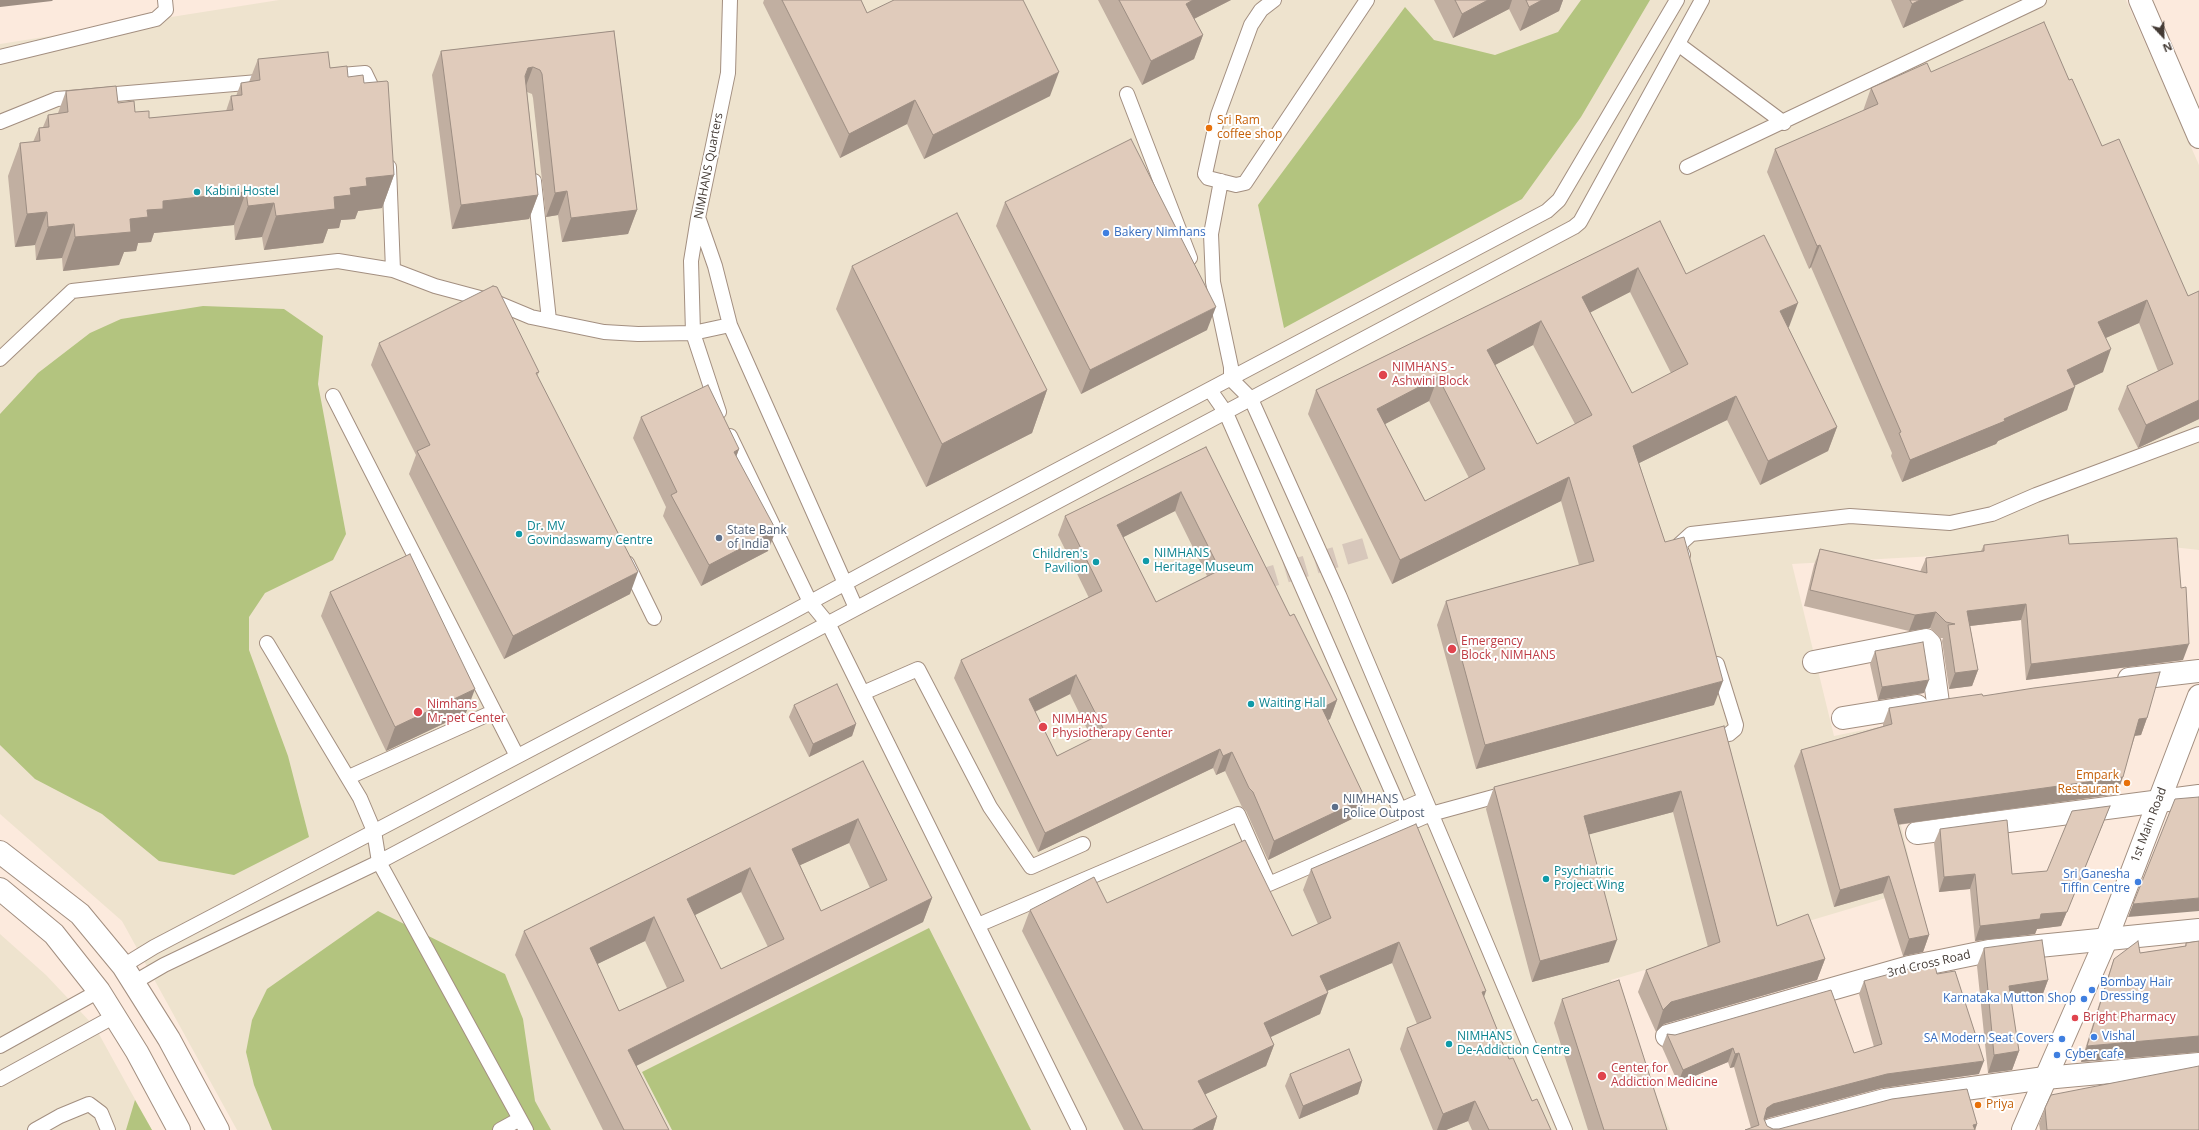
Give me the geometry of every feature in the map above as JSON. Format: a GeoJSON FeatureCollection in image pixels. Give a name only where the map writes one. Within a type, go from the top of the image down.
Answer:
{"type":"FeatureCollection","features":[{"type":"Feature","properties":{"kind":"street"},"geometry":{"type":"LineString","coordinates":[[2140,0],[2199,137]]}},
{"type":"Feature","properties":{"kind":"street"},"geometry":{"type":"LineString","coordinates":[[2153,0],[2199,107]]}},
{"type":"Feature","properties":{"kind":"street"},"geometry":{"type":"LineString","coordinates":[[1814,662],[1926,640],[1930,644],[1938,703]]}},
{"type":"Feature","properties":{"kind":"street"},"geometry":{"type":"LineString","coordinates":[[2112,682],[2199,671]]}},
{"type":"Feature","properties":{"kind":"street","name":"1st Main Road"},"geometry":{"type":"LineString","coordinates":[[2023,1130],[2106,940],[2157,801],[2199,696]]}},
{"type":"Feature","properties":{"kind":"street"},"geometry":{"type":"LineString","coordinates":[[1843,718],[1962,700]]}},
{"type":"Feature","properties":{"kind":"street"},"geometry":{"type":"LineString","coordinates":[[1917,833],[2199,796]]}},
{"type":"Feature","properties":{"kind":"street"},"geometry":{"type":"LineString","coordinates":[[0,852],[80,914],[128,974],[169,1039],[218,1130]]}},
{"type":"Feature","properties":{"kind":"street"},"geometry":{"type":"LineString","coordinates":[[0,890],[54,934],[99,991],[137,1052],[180,1130]]}},
{"type":"Feature","properties":{"kind":"street","name":"3rd Cross Road"},"geometry":{"type":"LineString","coordinates":[[1667,1036],[1909,967],[1990,951],[2199,930]]}},
{"type":"Feature","properties":{"kind":"street"},"geometry":{"type":"LineString","coordinates":[[1771,1130],[1885,1100],[2045,1078],[2199,1064]]}},
{"type":"Feature","properties":{"kind":"lane"},"geometry":{"type":"LineString","coordinates":[[0,58],[156,19],[166,10],[165,0]]}},
{"type":"Feature","properties":{"kind":"lane","name":"NIMHANS Quarters"},"geometry":{"type":"LineString","coordinates":[[730,0],[728,73],[698,218],[691,261],[693,333],[717,408],[810,602],[829,624],[1079,1130]]}},
{"type":"Feature","properties":{"kind":"lane"},"geometry":{"type":"LineString","coordinates":[[1274,0],[1261,10],[1251,25],[1218,115],[1205,174],[1208,178],[1236,185],[1245,183],[1367,0]]}},
{"type":"Feature","properties":{"kind":"lane"},"geometry":{"type":"LineString","coordinates":[[128,974],[161,943],[1210,390],[1231,373],[1553,206],[1677,0]]}},
{"type":"Feature","properties":{"kind":"lane"},"geometry":{"type":"LineString","coordinates":[[128,974],[164,965],[379,862],[1574,228],[1580,222],[1702,0]]}},
{"type":"Feature","properties":{"kind":"lane"},"geometry":{"type":"LineString","coordinates":[[1687,167],[1784,123],[2039,0]]}},
{"type":"Feature","properties":{"kind":"lane"},"geometry":{"type":"LineString","coordinates":[[1678,44],[1784,123]]}},
{"type":"Feature","properties":{"kind":"lane"},"geometry":{"type":"LineString","coordinates":[[318,77],[365,73],[384,113]]}},
{"type":"Feature","properties":{"kind":"lane"},"geometry":{"type":"LineString","coordinates":[[0,122],[57,99],[270,81]]}},
{"type":"Feature","properties":{"kind":"lane"},"geometry":{"type":"LineString","coordinates":[[1127,94],[1194,271]]}},
{"type":"Feature","properties":{"kind":"lane"},"geometry":{"type":"LineString","coordinates":[[389,152],[393,270]]}},
{"type":"Feature","properties":{"kind":"lane"},"geometry":{"type":"LineString","coordinates":[[533,170],[549,320]]}},
{"type":"Feature","properties":{"kind":"lane"},"geometry":{"type":"LineString","coordinates":[[1221,181],[1211,234],[1213,282],[1231,373]]}},
{"type":"Feature","properties":{"kind":"lane"},"geometry":{"type":"LineString","coordinates":[[698,218],[715,266],[730,325],[856,608]]}},
{"type":"Feature","properties":{"kind":"lane"},"geometry":{"type":"LineString","coordinates":[[0,359],[72,291],[338,261],[393,270],[435,286],[495,302],[531,317],[604,332],[638,334],[693,333],[730,325]]}},
{"type":"Feature","properties":{"kind":"lane"},"geometry":{"type":"LineString","coordinates":[[1200,286],[1231,373],[1251,399],[1339,595],[1565,1130]]}},
{"type":"Feature","properties":{"kind":"lane"},"geometry":{"type":"LineString","coordinates":[[495,302],[506,323]]}},
{"type":"Feature","properties":{"kind":"lane"},"geometry":{"type":"LineString","coordinates":[[1210,390],[1226,413],[1400,810],[1425,799]]}},
{"type":"Feature","properties":{"kind":"lane"},"geometry":{"type":"LineString","coordinates":[[333,396],[492,712],[516,756]]}},
{"type":"Feature","properties":{"kind":"lane"},"geometry":{"type":"LineString","coordinates":[[1686,567],[1679,545],[1691,534],[1850,516],[1950,523],[1992,514],[2036,495],[2199,434]]}},
{"type":"Feature","properties":{"kind":"lane"},"geometry":{"type":"LineString","coordinates":[[620,549],[654,618]]}},
{"type":"Feature","properties":{"kind":"lane"},"geometry":{"type":"LineString","coordinates":[[266,643],[349,778],[374,831],[379,862],[523,1124],[500,1130]]}},
{"type":"Feature","properties":{"kind":"lane"},"geometry":{"type":"LineString","coordinates":[[1691,744],[1729,734],[1735,729],[1736,725],[1712,650]]}},
{"type":"Feature","properties":{"kind":"lane"},"geometry":{"type":"LineString","coordinates":[[862,693],[918,669],[990,807],[1031,867],[1083,844]]}},
{"type":"Feature","properties":{"kind":"lane"},"geometry":{"type":"LineString","coordinates":[[349,778],[492,712]]}},
{"type":"Feature","properties":{"kind":"lane"},"geometry":{"type":"LineString","coordinates":[[978,926],[1238,814],[1269,884],[1431,814],[1524,789]]}},
{"type":"Feature","properties":{"kind":"lane"},"geometry":{"type":"LineString","coordinates":[[0,1046],[99,991]]}},
{"type":"Feature","properties":{"kind":"lane"},"geometry":{"type":"LineString","coordinates":[[0,1079],[115,1016]]}},
{"type":"Feature","properties":{"kind":"lane"},"geometry":{"type":"LineString","coordinates":[[35,1130],[60,1116],[89,1104],[102,1113],[108,1130]]}},
{"type":"Feature","properties":{"kind":"shaded area"},"geometry":{"type":"Polygon","coordinates":[[[279,0],[2126,0],[2199,165],[2199,550],[2146,544],[1792,564],[1834,736],[1878,727],[1916,889],[1611,980],[1670,1130],[237,1130],[122,921],[0,814],[0,44],[279,0]]]}},
{"type":"Feature","properties":{"kind":"shaded area"},"geometry":{"type":"Polygon","coordinates":[[[0,934],[46,975],[95,1027],[152,1130],[0,1130],[0,934]]]}},
{"type":"Feature","properties":{"kind":"green space"},"geometry":{"type":"Polygon","coordinates":[[[1581,0],[1650,0],[1581,117],[1522,199],[1284,328],[1258,205],[1405,7],[1434,40],[1495,55],[1558,32],[1581,0]]]}},
{"type":"Feature","properties":{"kind":"green space"},"geometry":{"type":"Polygon","coordinates":[[[203,306],[284,309],[323,336],[318,384],[346,534],[333,560],[265,593],[249,617],[249,650],[288,756],[309,837],[234,875],[159,861],[102,814],[35,779],[0,745],[0,414],[38,373],[90,333],[121,319],[203,306]]]}},
{"type":"Feature","properties":{"kind":"green space"},"geometry":{"type":"Polygon","coordinates":[[[378,911],[505,974],[523,1019],[535,1101],[551,1130],[272,1130],[254,1085],[246,1052],[252,1020],[267,989],[378,911]]]}},
{"type":"Feature","properties":{"kind":"green space"},"geometry":{"type":"Polygon","coordinates":[[[929,928],[1031,1130],[672,1130],[642,1072],[929,928]]]}},
{"type":"Feature","properties":{"kind":"green space"},"geometry":{"type":"Polygon","coordinates":[[[135,1100],[152,1130],[126,1130],[135,1100]]]}},
{"type":"Feature","properties":{"kind":"building"},"geometry":{"type":"Polygon","coordinates":[[[782,0],[861,0],[867,13],[894,0],[1023,0],[1059,72],[933,135],[915,100],[849,134],[782,0]]]}},
{"type":"Feature","properties":{"kind":"building"},"geometry":{"type":"Polygon","coordinates":[[[1119,0],[1193,0],[1186,4],[1203,35],[1151,61],[1119,0]]]}},
{"type":"Feature","properties":{"kind":"building"},"geometry":{"type":"Polygon","coordinates":[[[1455,0],[1488,0],[1462,14],[1455,0]]]}},
{"type":"Feature","properties":{"kind":"building"},"geometry":{"type":"Polygon","coordinates":[[[1526,0],[1542,0],[1529,7],[1526,0]]]}},
{"type":"Feature","properties":{"kind":"building"},"geometry":{"type":"Polygon","coordinates":[[[1910,0],[1920,0],[1912,4],[1910,0]]]}},
{"type":"Feature","properties":{"kind":"building"},"geometry":{"type":"Polygon","coordinates":[[[2044,22],[2069,80],[2072,79],[2102,146],[2119,139],[2188,296],[2199,291],[2199,400],[2146,425],[2127,386],[2173,364],[2147,300],[2098,322],[2111,349],[2067,370],[2075,387],[2004,419],[2005,421],[1910,460],[1899,433],[1901,432],[1820,245],[1817,246],[1775,149],[1878,104],[1871,88],[1927,63],[1931,72],[2044,22]]]}},
{"type":"Feature","properties":{"kind":"building"},"geometry":{"type":"Polygon","coordinates":[[[614,31],[637,210],[571,218],[567,191],[555,193],[542,74],[540,70],[533,67],[528,68],[525,76],[538,195],[461,205],[441,51],[614,31]]]}},
{"type":"Feature","properties":{"kind":"building","name":"Kabini Hostel"},"geometry":{"type":"Polygon","coordinates":[[[328,52],[330,68],[347,66],[348,77],[363,75],[364,83],[388,82],[394,175],[366,178],[367,186],[350,188],[351,195],[334,197],[335,209],[276,216],[274,203],[248,206],[246,192],[163,201],[163,209],[147,210],[148,217],[130,219],[131,232],[75,237],[74,224],[48,227],[47,212],[27,214],[20,143],[40,141],[39,128],[49,127],[48,115],[68,112],[66,91],[116,86],[118,103],[134,101],[135,112],[149,111],[149,118],[233,110],[231,96],[242,95],[241,83],[260,80],[258,59],[328,52]]]}},
{"type":"Feature","properties":{"kind":"building"},"geometry":{"type":"Polygon","coordinates":[[[1131,139],[1216,307],[1090,370],[1005,202],[1131,139]]]}},
{"type":"Feature","properties":{"kind":"building"},"geometry":{"type":"Polygon","coordinates":[[[957,213],[1047,390],[942,444],[852,266],[957,213]]]}},
{"type":"Feature","properties":{"kind":"building"},"geometry":{"type":"Polygon","coordinates":[[[1660,221],[1686,274],[1764,235],[1798,303],[1780,311],[1837,427],[1768,461],[1736,396],[1633,446],[1665,542],[1684,537],[1723,681],[1485,745],[1446,601],[1594,561],[1569,477],[1400,560],[1316,390],[1660,221]],[[1638,268],[1582,297],[1632,393],[1688,364],[1638,268]],[[1541,321],[1487,350],[1537,444],[1592,415],[1541,321]],[[1438,377],[1377,409],[1425,501],[1485,469],[1438,377]]]}},
{"type":"Feature","properties":{"kind":"building"},"geometry":{"type":"Polygon","coordinates":[[[493,286],[497,287],[539,372],[536,373],[638,572],[513,636],[417,451],[430,445],[379,343],[493,286]]]}},
{"type":"Feature","properties":{"kind":"building"},"geometry":{"type":"Polygon","coordinates":[[[708,385],[739,449],[734,452],[776,530],[709,565],[671,495],[677,492],[641,417],[708,385]]]}},
{"type":"Feature","properties":{"kind":"building"},"geometry":{"type":"Polygon","coordinates":[[[1206,447],[1290,616],[1294,614],[1337,700],[1322,708],[1365,798],[1274,841],[1253,792],[1249,788],[1232,752],[1223,756],[1220,749],[1045,833],[961,660],[1102,591],[1065,516],[1206,447]],[[1181,492],[1117,525],[1156,602],[1220,570],[1181,492]],[[1076,675],[1029,699],[1057,756],[1105,732],[1076,675]]]}},
{"type":"Feature","properties":{"kind":"building"},"geometry":{"type":"Polygon","coordinates":[[[2068,535],[2069,544],[2177,538],[2181,588],[2186,587],[2189,644],[2031,664],[2026,604],[1967,611],[1978,670],[1955,673],[1948,625],[1955,624],[1946,622],[1936,612],[1915,615],[1810,590],[1820,549],[1927,573],[1926,558],[1984,551],[1984,545],[2068,535]]]}},
{"type":"Feature","properties":{"kind":"building"},"geometry":{"type":"Polygon","coordinates":[[[410,554],[475,689],[395,727],[330,592],[410,554]]]}},
{"type":"Feature","properties":{"kind":"building"},"geometry":{"type":"Polygon","coordinates":[[[1923,642],[1929,680],[1882,687],[1875,651],[1923,642]]]}},
{"type":"Feature","properties":{"kind":"building"},"geometry":{"type":"Polygon","coordinates":[[[2160,672],[2147,718],[2139,719],[2123,777],[1894,809],[1929,935],[1909,939],[1889,876],[1840,890],[1801,750],[1892,724],[1889,708],[1982,694],[1983,696],[2160,672]]]}},
{"type":"Feature","properties":{"kind":"building"},"geometry":{"type":"Polygon","coordinates":[[[837,684],[856,724],[813,744],[794,705],[837,684]]]}},
{"type":"Feature","properties":{"kind":"building"},"geometry":{"type":"Polygon","coordinates":[[[1724,726],[1777,926],[1808,914],[1825,959],[1671,1002],[1663,1010],[1646,970],[1720,942],[1681,791],[1584,816],[1617,940],[1540,961],[1494,787],[1724,726]]]}},
{"type":"Feature","properties":{"kind":"building"},"geometry":{"type":"Polygon","coordinates":[[[863,761],[932,898],[628,1050],[669,1130],[624,1130],[524,931],[863,761]],[[858,819],[792,849],[821,911],[887,880],[858,819]],[[750,868],[687,899],[721,969],[784,939],[750,868]],[[654,917],[590,948],[619,1011],[684,981],[654,917]]]}},
{"type":"Feature","properties":{"kind":"building"},"geometry":{"type":"Polygon","coordinates":[[[2199,797],[2199,898],[2133,904],[2175,799],[2199,797]]]}},
{"type":"Feature","properties":{"kind":"building"},"geometry":{"type":"Polygon","coordinates":[[[2110,806],[2067,912],[2041,914],[2040,919],[1980,926],[1975,874],[1944,877],[1940,829],[2007,820],[2012,874],[2047,871],[2072,811],[2110,806]]]}},
{"type":"Feature","properties":{"kind":"building"},"geometry":{"type":"Polygon","coordinates":[[[1416,824],[1486,991],[1482,992],[1509,1059],[1513,1058],[1532,1101],[1537,1099],[1551,1130],[1489,1130],[1475,1101],[1443,1114],[1407,1028],[1431,1018],[1399,942],[1320,976],[1328,993],[1264,1023],[1274,1045],[1198,1081],[1217,1117],[1192,1130],[1143,1130],[1030,910],[1094,877],[1107,903],[1245,840],[1292,936],[1331,918],[1311,869],[1416,824]]]}},
{"type":"Feature","properties":{"kind":"building"},"geometry":{"type":"Polygon","coordinates":[[[2042,940],[2048,980],[2009,986],[2019,1051],[1994,1055],[1984,948],[2042,940]]]}},
{"type":"Feature","properties":{"kind":"building"},"geometry":{"type":"Polygon","coordinates":[[[2138,941],[2140,953],[2186,946],[2186,943],[2199,941],[2199,1036],[2087,1046],[2114,959],[2138,941]]]}},
{"type":"Feature","properties":{"kind":"building"},"geometry":{"type":"Polygon","coordinates":[[[1934,962],[1937,974],[1955,971],[1984,1061],[1887,1074],[1773,1104],[1767,1108],[1764,1119],[1767,1126],[1773,1129],[1779,1129],[1892,1099],[1967,1089],[1977,1124],[1973,1125],[1975,1130],[1745,1130],[1759,1125],[1739,1053],[1735,1054],[1733,1048],[1683,1070],[1667,1034],[1675,1035],[1831,990],[1854,1053],[1882,1044],[1864,981],[1934,962]]]}},
{"type":"Feature","properties":{"kind":"building","name":"Center for Addiction Medicine"},"geometry":{"type":"Polygon","coordinates":[[[1619,980],[1667,1130],[1604,1130],[1562,999],[1619,980]]]}},
{"type":"Feature","properties":{"kind":"building"},"geometry":{"type":"Polygon","coordinates":[[[1349,1049],[1362,1081],[1303,1106],[1290,1074],[1349,1049]]]}},
{"type":"Feature","properties":{"kind":"building"},"geometry":{"type":"Polygon","coordinates":[[[2199,1066],[2199,1130],[2047,1130],[2045,1108],[2051,1095],[2199,1066]]]}},
{"type":"Feature","properties":{"kind":"tunnel"},"geometry":{"type":"LineString","coordinates":[[1256,581],[1373,546]]}},
{"type":"Feature","properties":{"kind":"place","name":"Sri Ram coffee shop"},"geometry":{"type":"Point","coordinates":[1209,128]}},
{"type":"Feature","properties":{"kind":"place","name":"Kabini Hostel"},"geometry":{"type":"Point","coordinates":[197,192]}},
{"type":"Feature","properties":{"kind":"place","name":"Bakery Nimhans"},"geometry":{"type":"Point","coordinates":[1106,233]}},
{"type":"Feature","properties":{"kind":"place","name":"NIMHANS - Ashwini Block"},"geometry":{"type":"Point","coordinates":[1383,375]}},
{"type":"Feature","properties":{"kind":"place","name":"Dr. MV Govindaswamy Centre"},"geometry":{"type":"Point","coordinates":[519,534]}},
{"type":"Feature","properties":{"kind":"place","name":"State Bank of India"},"geometry":{"type":"Point","coordinates":[719,538]}},
{"type":"Feature","properties":{"kind":"place","name":"NIMHANS Heritage Museum"},"geometry":{"type":"Point","coordinates":[1146,561]}},
{"type":"Feature","properties":{"kind":"place","name":"Children's Pavilion"},"geometry":{"type":"Point","coordinates":[1096,562]}},
{"type":"Feature","properties":{"kind":"place","name":"Emergency Block , NIMHANS"},"geometry":{"type":"Point","coordinates":[1452,649]}},
{"type":"Feature","properties":{"kind":"place","name":"Waiting Hall"},"geometry":{"type":"Point","coordinates":[1251,704]}},
{"type":"Feature","properties":{"kind":"place","name":"Nimhans Mr-pet Center"},"geometry":{"type":"Point","coordinates":[418,712]}},
{"type":"Feature","properties":{"kind":"place","name":"NIMHANS Physiotherapy Center"},"geometry":{"type":"Point","coordinates":[1043,727]}},
{"type":"Feature","properties":{"kind":"place","name":"Empark Restaurant"},"geometry":{"type":"Point","coordinates":[2127,783]}},
{"type":"Feature","properties":{"kind":"place","name":"NIMHANS Police Outpost"},"geometry":{"type":"Point","coordinates":[1335,807]}},
{"type":"Feature","properties":{"kind":"place","name":"Psychiatric Project Wing"},"geometry":{"type":"Point","coordinates":[1546,879]}},
{"type":"Feature","properties":{"kind":"place","name":"Sri Ganesha Tiffin Centre"},"geometry":{"type":"Point","coordinates":[2138,882]}},
{"type":"Feature","properties":{"kind":"place","name":"Bombay Hair Dressing"},"geometry":{"type":"Point","coordinates":[2092,990]}},
{"type":"Feature","properties":{"kind":"place","name":"Karnataka Mutton Shop"},"geometry":{"type":"Point","coordinates":[2084,999]}},
{"type":"Feature","properties":{"kind":"place","name":"Bright Pharmacy"},"geometry":{"type":"Point","coordinates":[2075,1018]}},
{"type":"Feature","properties":{"kind":"place","name":"Vishal"},"geometry":{"type":"Point","coordinates":[2094,1037]}},
{"type":"Feature","properties":{"kind":"place","name":"SA Modern Seat Covers"},"geometry":{"type":"Point","coordinates":[2062,1039]}},
{"type":"Feature","properties":{"kind":"place","name":"NIMHANS De-Addiction Centre"},"geometry":{"type":"Point","coordinates":[1449,1044]}},
{"type":"Feature","properties":{"kind":"place","name":"Cyber cafe"},"geometry":{"type":"Point","coordinates":[2057,1055]}},
{"type":"Feature","properties":{"kind":"place","name":"Center for Addiction Medicine"},"geometry":{"type":"Point","coordinates":[1602,1076]}},
{"type":"Feature","properties":{"kind":"place","name":"Priya"},"geometry":{"type":"Point","coordinates":[1978,1105]}}]}
